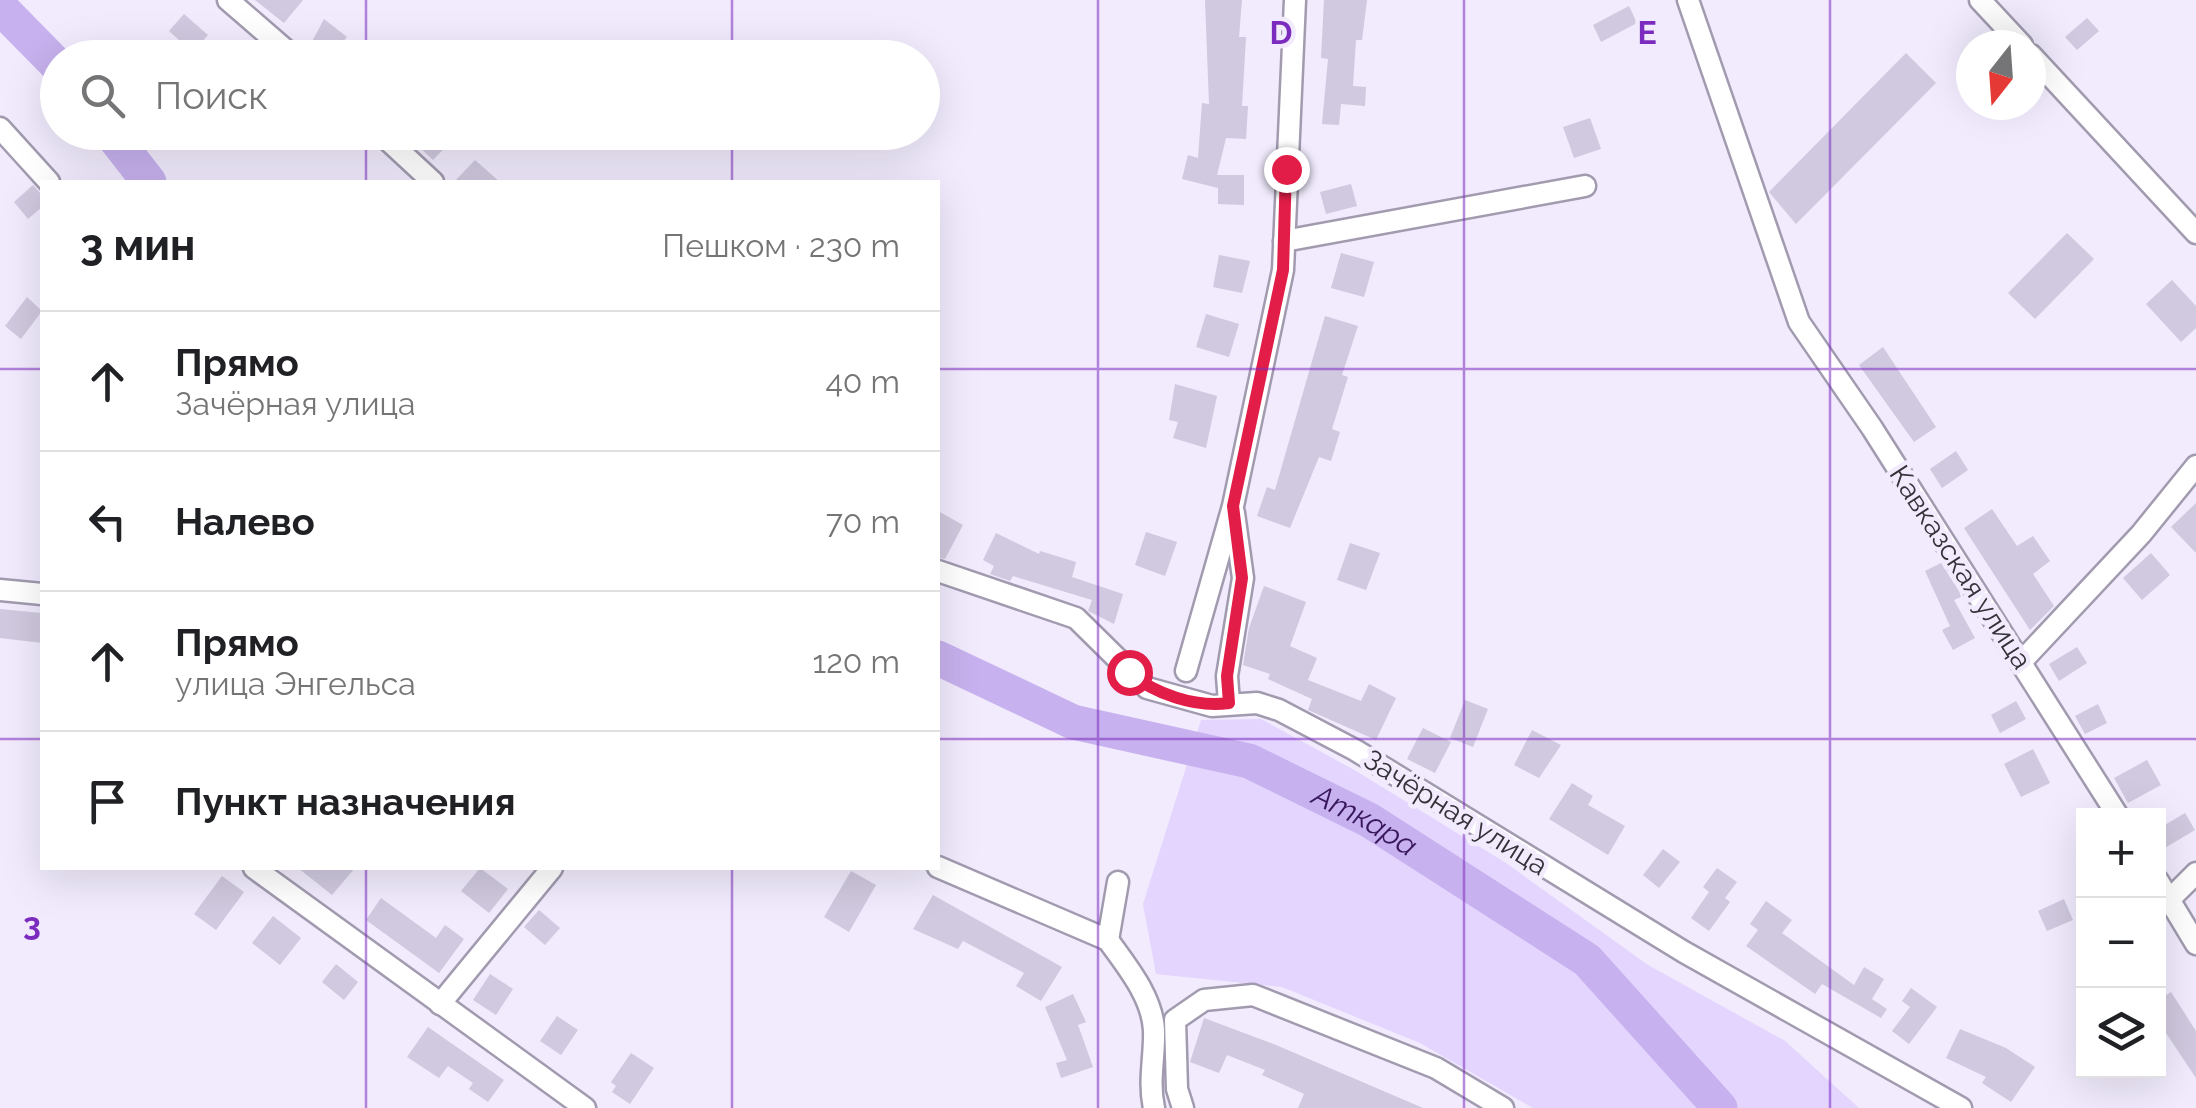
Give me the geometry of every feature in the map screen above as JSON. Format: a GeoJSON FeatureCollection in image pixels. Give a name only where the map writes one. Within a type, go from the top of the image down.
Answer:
{"type":"FeatureCollection","features":[{"type":"Feature","properties":{"kind":"street"},"geometry":{"type":"LineString","coordinates":[[228,0],[274,40]]}},
{"type":"Feature","properties":{"kind":"street"},"geometry":{"type":"LineString","coordinates":[[1186,671],[1233,506],[1283,270],[1296,0]]}},
{"type":"Feature","properties":{"kind":"street","name":"Кавказская улица"},"geometry":{"type":"LineString","coordinates":[[1688,0],[1799,322],[2113,808]]}},
{"type":"Feature","properties":{"kind":"street"},"geometry":{"type":"LineString","coordinates":[[1980,0],[2008,30]]}},
{"type":"Feature","properties":{"kind":"street"},"geometry":{"type":"LineString","coordinates":[[2046,71],[2196,233]]}},
{"type":"Feature","properties":{"kind":"street"},"geometry":{"type":"LineString","coordinates":[[0,128],[46,180]]}},
{"type":"Feature","properties":{"kind":"street"},"geometry":{"type":"LineString","coordinates":[[398,150],[430,180]]}},
{"type":"Feature","properties":{"kind":"street"},"geometry":{"type":"LineString","coordinates":[[1284,240],[1585,186]]}},
{"type":"Feature","properties":{"kind":"street"},"geometry":{"type":"LineString","coordinates":[[2022,662],[2141,534],[2196,466]]}},
{"type":"Feature","properties":{"kind":"street"},"geometry":{"type":"LineString","coordinates":[[1229,703],[1227,676],[1242,578],[1233,506]]}},
{"type":"Feature","properties":{"kind":"street","name":"Зачёрная улица"},"geometry":{"type":"LineString","coordinates":[[940,572],[1076,618],[1147,688],[1212,706],[1257,703],[1279,710],[1355,750],[1684,952],[1961,1108]]}},
{"type":"Feature","properties":{"kind":"street"},"geometry":{"type":"LineString","coordinates":[[0,590],[40,594]]}},
{"type":"Feature","properties":{"kind":"street"},"geometry":{"type":"LineString","coordinates":[[940,868],[1108,940],[1143,992],[1154,1027],[1150,1091],[1154,1108]]}},
{"type":"Feature","properties":{"kind":"street"},"geometry":{"type":"LineString","coordinates":[[257,870],[585,1108]]}},
{"type":"Feature","properties":{"kind":"street"},"geometry":{"type":"LineString","coordinates":[[440,1004],[550,870]]}},
{"type":"Feature","properties":{"kind":"street"},"geometry":{"type":"LineString","coordinates":[[2170,900],[2196,873]]}},
{"type":"Feature","properties":{"kind":"street"},"geometry":{"type":"LineString","coordinates":[[1108,940],[1118,882]]}},
{"type":"Feature","properties":{"kind":"street"},"geometry":{"type":"LineString","coordinates":[[2166,894],[2196,944]]}},
{"type":"Feature","properties":{"kind":"street"},"geometry":{"type":"LineString","coordinates":[[1183,1108],[1177,1089],[1175,1020],[1204,1000],[1253,995],[1436,1068],[1503,1108]]}},
{"type":"Feature","properties":{"kind":"shaded area"},"geometry":{"type":"Polygon","coordinates":[[[1261,719],[1356,771],[1506,863],[1648,965],[1785,1041],[1859,1108],[1533,1108],[1420,1043],[1282,987],[1156,974],[1143,904],[1201,720],[1261,719]]]}},
{"type":"Feature","properties":{"kind":"building"},"geometry":{"type":"Polygon","coordinates":[[[255,0],[303,0],[284,23],[255,0]]]}},
{"type":"Feature","properties":{"kind":"building"},"geometry":{"type":"Polygon","coordinates":[[[1205,0],[1242,0],[1239,37],[1246,37],[1242,106],[1248,106],[1246,139],[1226,138],[1217,175],[1244,175],[1244,205],[1218,204],[1218,188],[1182,179],[1188,155],[1198,158],[1202,103],[1209,104],[1205,0]]]}},
{"type":"Feature","properties":{"kind":"building"},"geometry":{"type":"Polygon","coordinates":[[[1324,0],[1367,0],[1362,40],[1356,40],[1353,86],[1366,87],[1365,106],[1341,104],[1339,125],[1322,124],[1328,59],[1321,58],[1324,0]]]}},
{"type":"Feature","properties":{"kind":"building"},"geometry":{"type":"Polygon","coordinates":[[[1629,6],[1637,23],[1601,42],[1593,25],[1629,6]]]}},
{"type":"Feature","properties":{"kind":"building"},"geometry":{"type":"Polygon","coordinates":[[[184,14],[208,35],[203,40],[179,40],[169,31],[184,14]]]}},
{"type":"Feature","properties":{"kind":"building"},"geometry":{"type":"Polygon","coordinates":[[[2087,18],[2099,31],[2077,50],[2065,37],[2087,18]]]}},
{"type":"Feature","properties":{"kind":"building"},"geometry":{"type":"Polygon","coordinates":[[[324,19],[347,37],[345,40],[313,40],[324,19]]]}},
{"type":"Feature","properties":{"kind":"building"},"geometry":{"type":"Polygon","coordinates":[[[1906,53],[1936,83],[1796,224],[1769,192],[1906,53]]]}},
{"type":"Feature","properties":{"kind":"building"},"geometry":{"type":"Polygon","coordinates":[[[1590,118],[1601,149],[1574,158],[1563,127],[1590,118]]]}},
{"type":"Feature","properties":{"kind":"building"},"geometry":{"type":"Polygon","coordinates":[[[422,150],[443,150],[433,160],[422,150]]]}},
{"type":"Feature","properties":{"kind":"building"},"geometry":{"type":"Polygon","coordinates":[[[475,160],[498,180],[456,180],[475,160]]]}},
{"type":"Feature","properties":{"kind":"building"},"geometry":{"type":"Polygon","coordinates":[[[1351,184],[1357,206],[1326,214],[1320,192],[1351,184]]]}},
{"type":"Feature","properties":{"kind":"building"},"geometry":{"type":"Polygon","coordinates":[[[33,185],[40,193],[40,209],[28,219],[14,202],[33,185]]]}},
{"type":"Feature","properties":{"kind":"building"},"geometry":{"type":"Polygon","coordinates":[[[2067,233],[2094,259],[2035,319],[2008,293],[2067,233]]]}},
{"type":"Feature","properties":{"kind":"building"},"geometry":{"type":"Polygon","coordinates":[[[1341,253],[1374,262],[1364,297],[1331,288],[1341,253]]]}},
{"type":"Feature","properties":{"kind":"building"},"geometry":{"type":"Polygon","coordinates":[[[1219,255],[1250,261],[1242,293],[1213,287],[1219,255]]]}},
{"type":"Feature","properties":{"kind":"building"},"geometry":{"type":"Polygon","coordinates":[[[2172,280],[2196,306],[2196,328],[2181,342],[2146,304],[2172,280]]]}},
{"type":"Feature","properties":{"kind":"building"},"geometry":{"type":"Polygon","coordinates":[[[27,297],[40,309],[21,339],[5,326],[27,297]]]}},
{"type":"Feature","properties":{"kind":"building"},"geometry":{"type":"Polygon","coordinates":[[[1206,314],[1239,324],[1229,357],[1196,347],[1206,314]]]}},
{"type":"Feature","properties":{"kind":"building"},"geometry":{"type":"Polygon","coordinates":[[[1325,316],[1358,326],[1342,375],[1348,377],[1332,429],[1340,432],[1331,461],[1319,457],[1290,528],[1257,516],[1267,487],[1275,490],[1325,316]]]}},
{"type":"Feature","properties":{"kind":"building"},"geometry":{"type":"Polygon","coordinates":[[[1883,347],[1936,427],[1914,442],[1859,365],[1883,347]]]}},
{"type":"Feature","properties":{"kind":"building"},"geometry":{"type":"Polygon","coordinates":[[[1175,384],[1217,396],[1206,448],[1173,438],[1178,422],[1169,420],[1175,384]]]}},
{"type":"Feature","properties":{"kind":"building"},"geometry":{"type":"Polygon","coordinates":[[[1956,451],[1968,470],[1942,488],[1930,469],[1956,451]]]}},
{"type":"Feature","properties":{"kind":"building"},"geometry":{"type":"Polygon","coordinates":[[[2196,503],[2196,553],[2171,527],[2196,503]]]}},
{"type":"Feature","properties":{"kind":"building"},"geometry":{"type":"Polygon","coordinates":[[[1992,509],[2017,546],[2033,536],[2050,561],[2033,574],[2054,606],[2030,630],[1964,528],[1992,509]]]}},
{"type":"Feature","properties":{"kind":"building"},"geometry":{"type":"Polygon","coordinates":[[[940,512],[963,525],[945,559],[940,558],[940,512]]]}},
{"type":"Feature","properties":{"kind":"building"},"geometry":{"type":"Polygon","coordinates":[[[1146,532],[1177,542],[1165,576],[1135,565],[1146,532]]]}},
{"type":"Feature","properties":{"kind":"building"},"geometry":{"type":"Polygon","coordinates":[[[996,533],[1039,554],[1040,551],[1076,562],[1072,577],[1123,594],[1114,624],[1088,611],[1092,600],[1013,576],[1010,581],[990,574],[994,566],[983,560],[996,533]]]}},
{"type":"Feature","properties":{"kind":"building"},"geometry":{"type":"Polygon","coordinates":[[[1350,543],[1380,553],[1366,590],[1337,580],[1350,543]]]}},
{"type":"Feature","properties":{"kind":"building"},"geometry":{"type":"Polygon","coordinates":[[[2151,553],[2170,575],[2142,600],[2123,578],[2151,553]]]}},
{"type":"Feature","properties":{"kind":"building"},"geometry":{"type":"Polygon","coordinates":[[[1941,563],[1959,591],[1961,597],[1954,600],[1975,638],[1953,650],[1942,630],[1950,626],[1925,571],[1941,563]]]}},
{"type":"Feature","properties":{"kind":"building"},"geometry":{"type":"Polygon","coordinates":[[[1264,586],[1306,602],[1290,646],[1317,658],[1308,680],[1361,701],[1369,684],[1396,698],[1376,740],[1308,710],[1312,699],[1268,679],[1270,674],[1243,665],[1249,628],[1264,586]]]}},
{"type":"Feature","properties":{"kind":"building"},"geometry":{"type":"Polygon","coordinates":[[[0,609],[40,613],[40,643],[0,638],[0,609]]]}},
{"type":"Feature","properties":{"kind":"building"},"geometry":{"type":"Polygon","coordinates":[[[2077,647],[2087,663],[2059,681],[2049,664],[2077,647]]]}},
{"type":"Feature","properties":{"kind":"building"},"geometry":{"type":"Polygon","coordinates":[[[1465,700],[1488,709],[1473,747],[1450,738],[1465,700]]]}},
{"type":"Feature","properties":{"kind":"building"},"geometry":{"type":"Polygon","coordinates":[[[2016,701],[2026,719],[2000,733],[1991,715],[2016,701]]]}},
{"type":"Feature","properties":{"kind":"building"},"geometry":{"type":"Polygon","coordinates":[[[2098,704],[2107,723],[2085,734],[2075,716],[2098,704]]]}},
{"type":"Feature","properties":{"kind":"building"},"geometry":{"type":"Polygon","coordinates":[[[1423,728],[1451,742],[1435,773],[1407,759],[1423,728]]]}},
{"type":"Feature","properties":{"kind":"building"},"geometry":{"type":"Polygon","coordinates":[[[1532,730],[1561,745],[1539,778],[1514,765],[1532,730]]]}},
{"type":"Feature","properties":{"kind":"building"},"geometry":{"type":"Polygon","coordinates":[[[2033,749],[2050,783],[2021,797],[2004,764],[2033,749]]]}},
{"type":"Feature","properties":{"kind":"building"},"geometry":{"type":"Polygon","coordinates":[[[2147,760],[2161,785],[2128,803],[2114,778],[2147,760]]]}},
{"type":"Feature","properties":{"kind":"building"},"geometry":{"type":"Polygon","coordinates":[[[1572,783],[1593,796],[1588,805],[1625,826],[1608,855],[1549,819],[1572,783]]]}},
{"type":"Feature","properties":{"kind":"building"},"geometry":{"type":"Polygon","coordinates":[[[2185,813],[2195,830],[2166,847],[2166,824],[2185,813]]]}},
{"type":"Feature","properties":{"kind":"building"},"geometry":{"type":"Polygon","coordinates":[[[1663,849],[1680,862],[1659,888],[1643,875],[1663,849]]]}},
{"type":"Feature","properties":{"kind":"building"},"geometry":{"type":"Polygon","coordinates":[[[1717,868],[1737,882],[1725,898],[1730,902],[1709,931],[1691,918],[1709,892],[1703,887],[1717,868]]]}},
{"type":"Feature","properties":{"kind":"building"},"geometry":{"type":"Polygon","coordinates":[[[301,870],[353,870],[332,895],[301,870]]]}},
{"type":"Feature","properties":{"kind":"building"},"geometry":{"type":"Polygon","coordinates":[[[478,870],[508,889],[489,913],[461,891],[478,870]]]}},
{"type":"Feature","properties":{"kind":"building"},"geometry":{"type":"Polygon","coordinates":[[[851,871],[876,885],[849,932],[824,917],[851,871]]]}},
{"type":"Feature","properties":{"kind":"building"},"geometry":{"type":"Polygon","coordinates":[[[222,876],[244,892],[216,930],[194,914],[222,876]]]}},
{"type":"Feature","properties":{"kind":"building"},"geometry":{"type":"Polygon","coordinates":[[[933,895],[1062,967],[1041,1001],[1016,986],[1024,973],[963,941],[958,949],[913,929],[933,895]]]}},
{"type":"Feature","properties":{"kind":"building"},"geometry":{"type":"Polygon","coordinates":[[[381,898],[436,938],[445,925],[464,939],[439,973],[366,920],[381,898]]]}},
{"type":"Feature","properties":{"kind":"building"},"geometry":{"type":"Polygon","coordinates":[[[2064,899],[2073,920],[2047,931],[2038,911],[2064,899]]]}},
{"type":"Feature","properties":{"kind":"building"},"geometry":{"type":"Polygon","coordinates":[[[1766,901],[1792,920],[1782,933],[1854,985],[1864,967],[1884,979],[1872,999],[1887,1009],[1881,1018],[1822,984],[1815,994],[1746,946],[1758,930],[1750,924],[1766,901]]]}},
{"type":"Feature","properties":{"kind":"building"},"geometry":{"type":"Polygon","coordinates":[[[539,910],[560,928],[545,945],[524,927],[539,910]]]}},
{"type":"Feature","properties":{"kind":"building"},"geometry":{"type":"Polygon","coordinates":[[[273,916],[301,938],[280,965],[252,943],[273,916]]]}},
{"type":"Feature","properties":{"kind":"building"},"geometry":{"type":"Polygon","coordinates":[[[336,964],[358,982],[344,1000],[322,982],[336,964]]]}},
{"type":"Feature","properties":{"kind":"building"},"geometry":{"type":"Polygon","coordinates":[[[490,974],[513,989],[496,1015],[473,1000],[490,974]]]}},
{"type":"Feature","properties":{"kind":"building"},"geometry":{"type":"Polygon","coordinates":[[[1911,988],[1937,1007],[1909,1044],[1892,1031],[1910,1007],[1902,1001],[1911,988]]]}},
{"type":"Feature","properties":{"kind":"building"},"geometry":{"type":"Polygon","coordinates":[[[2171,992],[2196,1031],[2196,1078],[2166,1033],[2166,995],[2171,992]]]}},
{"type":"Feature","properties":{"kind":"building"},"geometry":{"type":"Polygon","coordinates":[[[1073,994],[1086,1022],[1078,1025],[1093,1067],[1061,1078],[1056,1063],[1067,1060],[1045,1007],[1073,994]]]}},
{"type":"Feature","properties":{"kind":"building"},"geometry":{"type":"Polygon","coordinates":[[[557,1016],[578,1030],[561,1055],[540,1041],[557,1016]]]}},
{"type":"Feature","properties":{"kind":"building"},"geometry":{"type":"Polygon","coordinates":[[[1204,1018],[1423,1108],[1298,1108],[1304,1094],[1262,1075],[1265,1070],[1227,1055],[1219,1073],[1190,1062],[1204,1018]]]}},
{"type":"Feature","properties":{"kind":"building"},"geometry":{"type":"Polygon","coordinates":[[[428,1027],[504,1080],[488,1102],[469,1089],[473,1083],[448,1066],[439,1078],[407,1057],[428,1027]]]}},
{"type":"Feature","properties":{"kind":"building"},"geometry":{"type":"Polygon","coordinates":[[[1960,1029],[2006,1048],[2035,1067],[2011,1102],[1982,1083],[1986,1077],[1946,1058],[1960,1029]]]}},
{"type":"Feature","properties":{"kind":"building"},"geometry":{"type":"Polygon","coordinates":[[[631,1053],[654,1068],[630,1104],[612,1092],[616,1086],[611,1082],[631,1053]]]}},
{"type":"Feature","properties":{"kind":"waterway","name":"Аткара"},"geometry":{"type":"LineString","coordinates":[[0,7],[40,48]]}},
{"type":"Feature","properties":{"kind":"waterway","name":"Аткара"},"geometry":{"type":"LineString","coordinates":[[124,150],[147,180]]}},
{"type":"Feature","properties":{"kind":"waterway","name":"Аткара"},"geometry":{"type":"LineString","coordinates":[[940,659],[1073,722],[1249,761],[1369,820],[1587,960],[1720,1108]]}},
{"type":"Feature","properties":{"kind":"route"},"geometry":{"type":"LineString","coordinates":[[1129,672],[1147,688],[1212,706],[1229,703],[1227,676],[1239,620],[1242,578],[1233,506],[1283,270],[1286,169]]}}]}
